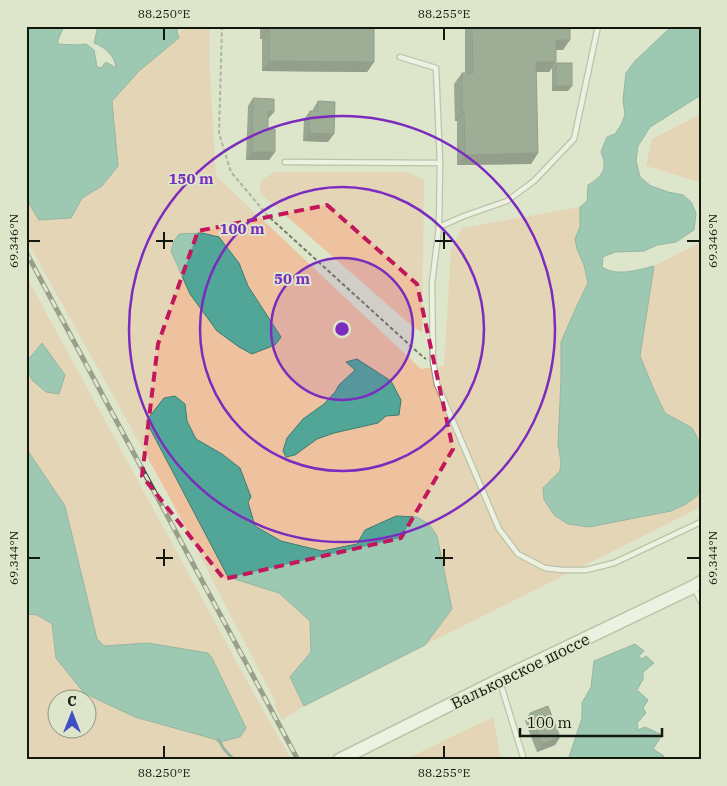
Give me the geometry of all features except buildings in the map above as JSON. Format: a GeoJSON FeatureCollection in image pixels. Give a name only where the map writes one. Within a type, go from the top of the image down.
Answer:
{"type":"FeatureCollection","features":[{"type":"Feature","properties":{"kind":"main road","name":"Вальковское шоссе"},"geometry":{"type":"LineString","coordinates":[[339,760],[499,680],[697,585]]}},
{"type":"Feature","properties":{"kind":"lane"},"geometry":{"type":"LineString","coordinates":[[439,227],[507,201],[534,181],[574,139],[598,26]]}},
{"type":"Feature","properties":{"kind":"lane"},"geometry":{"type":"LineString","coordinates":[[400,57],[436,68],[440,163],[439,227],[432,283],[433,362],[437,384],[500,529],[518,554],[545,568],[586,570],[614,563],[701,522]]}},
{"type":"Feature","properties":{"kind":"lane"},"geometry":{"type":"LineString","coordinates":[[285,162],[440,163]]}},
{"type":"Feature","properties":{"kind":"lane"},"geometry":{"type":"LineString","coordinates":[[697,585],[701,602]]}},
{"type":"Feature","properties":{"kind":"lane"},"geometry":{"type":"LineString","coordinates":[[499,680],[524,760]]}},
{"type":"Feature","properties":{"kind":"path"},"geometry":{"type":"LineString","coordinates":[[222,26],[219,133],[231,172],[268,216],[423,358],[433,362]]}},
{"type":"Feature","properties":{"kind":"highlighted area"},"geometry":{"type":"Polygon","coordinates":[[[327,205],[417,284],[453,449],[401,538],[224,579],[142,476],[158,344],[198,231],[327,205]]]}},
{"type":"Feature","properties":{"kind":"shaded area"},"geometry":{"type":"Polygon","coordinates":[[[194,26],[210,26],[209,58],[216,176],[421,369],[444,366],[451,249],[462,228],[580,207],[580,227],[575,239],[588,283],[561,342],[558,444],[561,462],[560,471],[543,488],[589,527],[671,511],[697,496],[701,483],[701,507],[425,645],[452,609],[437,536],[365,530],[358,544],[323,551],[281,541],[255,526],[248,502],[222,454],[196,439],[187,421],[185,404],[175,396],[228,576],[279,593],[310,621],[311,652],[290,677],[304,706],[282,720],[274,704],[276,703],[169,496],[26,239],[26,199],[39,220],[71,218],[82,198],[102,186],[118,166],[112,101],[139,71],[179,39],[177,32],[194,26]],[[218,237],[217,331],[239,347],[268,318],[248,286],[239,263],[218,237]],[[355,370],[339,385],[324,404],[303,419],[286,457],[295,455],[316,439],[378,423],[386,416],[399,415],[355,370]]]}},
{"type":"Feature","properties":{"kind":"shaded area"},"geometry":{"type":"Polygon","coordinates":[[[701,114],[701,206],[700,182],[646,166],[652,139],[701,114]]]}},
{"type":"Feature","properties":{"kind":"shaded area"},"geometry":{"type":"Polygon","coordinates":[[[273,172],[406,172],[424,180],[422,332],[412,326],[260,193],[260,182],[273,172]]]}},
{"type":"Feature","properties":{"kind":"shaded area"},"geometry":{"type":"Polygon","coordinates":[[[701,242],[701,445],[692,428],[665,413],[640,356],[654,266],[701,242]]]}},
{"type":"Feature","properties":{"kind":"shaded area"},"geometry":{"type":"Polygon","coordinates":[[[26,276],[292,760],[26,760],[26,614],[37,615],[53,624],[56,658],[219,742],[246,728],[208,653],[148,643],[104,646],[97,639],[65,507],[26,448],[26,276]],[[42,343],[27,361],[32,379],[47,392],[42,343]]]}},
{"type":"Feature","properties":{"kind":"shaded area"},"geometry":{"type":"Polygon","coordinates":[[[493,717],[501,760],[404,760],[493,717]]]}},
{"type":"Feature","properties":{"kind":"water"},"geometry":{"type":"Polygon","coordinates":[[[26,26],[64,26],[58,44],[86,44],[94,50],[97,67],[101,68],[106,62],[116,68],[109,52],[94,43],[98,26],[178,26],[179,38],[139,71],[112,101],[118,166],[102,186],[82,198],[71,218],[39,220],[26,199],[26,26]]]}},
{"type":"Feature","properties":{"kind":"water"},"geometry":{"type":"Polygon","coordinates":[[[672,26],[701,26],[701,95],[650,127],[638,146],[636,161],[640,177],[651,186],[683,195],[691,202],[696,213],[694,230],[676,242],[657,245],[644,251],[615,252],[603,257],[602,267],[614,272],[621,272],[654,266],[640,356],[665,413],[692,428],[701,445],[701,483],[697,496],[671,511],[589,527],[568,524],[555,516],[544,500],[543,488],[560,471],[561,462],[558,444],[561,342],[588,283],[575,239],[580,227],[580,207],[587,201],[588,185],[603,172],[604,163],[601,152],[607,137],[615,134],[625,115],[623,100],[626,73],[635,61],[672,26]]]}},
{"type":"Feature","properties":{"kind":"water"},"geometry":{"type":"Polygon","coordinates":[[[202,233],[219,237],[239,263],[248,286],[281,337],[275,345],[252,354],[239,347],[217,331],[190,294],[171,251],[174,241],[179,234],[202,233]]]}},
{"type":"Feature","properties":{"kind":"water"},"geometry":{"type":"Polygon","coordinates":[[[42,343],[65,375],[59,394],[46,392],[32,380],[28,372],[27,361],[42,343]]]}},
{"type":"Feature","properties":{"kind":"water"},"geometry":{"type":"Polygon","coordinates":[[[357,359],[391,381],[401,400],[399,415],[386,416],[378,423],[317,439],[295,455],[286,457],[283,451],[287,438],[303,419],[324,404],[339,385],[355,370],[346,362],[357,359]]]}},
{"type":"Feature","properties":{"kind":"water"},"geometry":{"type":"Polygon","coordinates":[[[175,396],[185,404],[187,421],[196,439],[222,454],[240,468],[251,497],[248,502],[255,526],[281,541],[322,551],[357,544],[365,530],[396,516],[417,517],[429,524],[437,536],[452,609],[425,645],[304,706],[290,677],[311,652],[310,621],[279,593],[228,577],[146,421],[164,398],[175,396]]]}},
{"type":"Feature","properties":{"kind":"water"},"geometry":{"type":"Polygon","coordinates":[[[26,448],[65,506],[97,639],[104,646],[148,643],[208,653],[246,728],[240,737],[219,742],[135,717],[98,700],[98,688],[80,688],[56,658],[52,624],[37,615],[26,614],[26,448]]]}},
{"type":"Feature","properties":{"kind":"water"},"geometry":{"type":"Polygon","coordinates":[[[635,644],[644,651],[639,656],[642,659],[646,656],[654,663],[643,672],[643,679],[637,690],[648,700],[643,708],[646,713],[637,723],[638,730],[645,727],[662,735],[653,749],[664,756],[657,760],[568,760],[582,718],[582,703],[591,687],[594,661],[635,644]]]}},
{"type":"Feature","properties":{"kind":"waterway"},"geometry":{"type":"LineString","coordinates":[[218,739],[234,760]]}},
{"type":"Feature","properties":{"kind":"railway"},"geometry":{"type":"LineString","coordinates":[[26,252],[298,760]]}}]}
